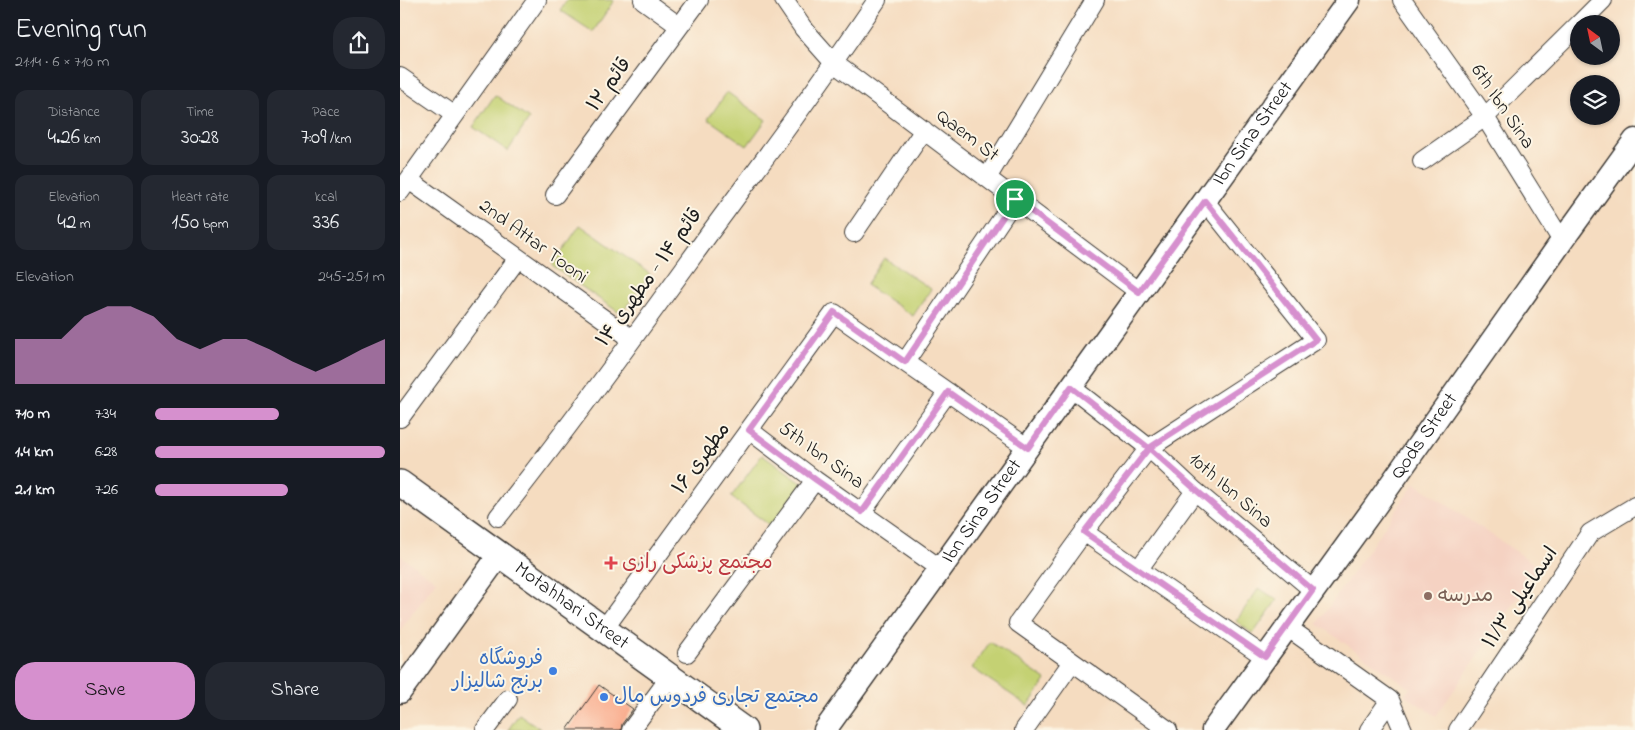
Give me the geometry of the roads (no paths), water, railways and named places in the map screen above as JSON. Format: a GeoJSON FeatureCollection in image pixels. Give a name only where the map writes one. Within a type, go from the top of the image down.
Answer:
{"type":"FeatureCollection","features":[{"type":"Feature","properties":{"kind":"main road","name":"Motahhari Street"},"geometry":{"type":"LineString","coordinates":[[400,483],[744,730]]}},
{"type":"Feature","properties":{"kind":"street"},"geometry":{"type":"LineString","coordinates":[[404,186],[537,0]]}},
{"type":"Feature","properties":{"kind":"street"},"geometry":{"type":"LineString","coordinates":[[643,0],[679,26]]}},
{"type":"Feature","properties":{"kind":"street","name":"قائم ۱۲"},"geometry":{"type":"LineString","coordinates":[[555,195],[699,0]]}},
{"type":"Feature","properties":{"kind":"street","name":"Qaem St"},"geometry":{"type":"LineString","coordinates":[[784,0],[803,28],[834,63],[1139,292]]}},
{"type":"Feature","properties":{"kind":"street","name":"قائم ۱۴ - مطهری ۱۴"},"geometry":{"type":"LineString","coordinates":[[498,517],[632,339],[834,63],[877,0]]}},
{"type":"Feature","properties":{"kind":"street"},"geometry":{"type":"LineString","coordinates":[[987,178],[1095,0]]}},
{"type":"Feature","properties":{"kind":"street","name":"Ibn Sina Street"},"geometry":{"type":"LineString","coordinates":[[825,730],[1349,0]]}},
{"type":"Feature","properties":{"kind":"street","name":"6th Ibn Sina"},"geometry":{"type":"LineString","coordinates":[[1402,0],[1485,117],[1562,241]]}},
{"type":"Feature","properties":{"kind":"street"},"geometry":{"type":"LineString","coordinates":[[1588,15],[1603,0]]}},
{"type":"Feature","properties":{"kind":"street"},"geometry":{"type":"LineString","coordinates":[[1422,161],[1485,117],[1570,33]]}},
{"type":"Feature","properties":{"kind":"street"},"geometry":{"type":"LineString","coordinates":[[400,77],[455,115]]}},
{"type":"Feature","properties":{"kind":"street"},"geometry":{"type":"LineString","coordinates":[[854,234],[924,130]]}},
{"type":"Feature","properties":{"kind":"street","name":"Qods Street"},"geometry":{"type":"LineString","coordinates":[[1213,730],[1376,505],[1635,140]]}},
{"type":"Feature","properties":{"kind":"street","name":"2nd Attar Tooni"},"geometry":{"type":"LineString","coordinates":[[404,186],[518,258],[632,339]]}},
{"type":"Feature","properties":{"kind":"street"},"geometry":{"type":"LineString","coordinates":[[1015,199],[905,362],[1028,448]]}},
{"type":"Feature","properties":{"kind":"street"},"geometry":{"type":"LineString","coordinates":[[1168,730],[1018,623],[1084,532],[1149,448],[1316,340],[1205,201]]}},
{"type":"Feature","properties":{"kind":"street"},"geometry":{"type":"LineString","coordinates":[[400,418],[518,258]]}},
{"type":"Feature","properties":{"kind":"street","name":"مطهری ۱۶"},"geometry":{"type":"LineString","coordinates":[[604,629],[834,312],[905,362]]}},
{"type":"Feature","properties":{"kind":"street","name":"10th Ibn Sina"},"geometry":{"type":"LineString","coordinates":[[1071,387],[1149,448],[1313,590]]}},
{"type":"Feature","properties":{"kind":"street"},"geometry":{"type":"LineString","coordinates":[[862,512],[948,392]]}},
{"type":"Feature","properties":{"kind":"street","name":"5th Ibn Sina"},"geometry":{"type":"LineString","coordinates":[[749,430],[941,569]]}},
{"type":"Feature","properties":{"kind":"street"},"geometry":{"type":"LineString","coordinates":[[687,653],[816,480]]}},
{"type":"Feature","properties":{"kind":"street"},"geometry":{"type":"LineString","coordinates":[[1138,570],[1196,490]]}},
{"type":"Feature","properties":{"kind":"street","name":"اسماعیلی ۱۱/۳"},"geometry":{"type":"LineString","coordinates":[[1458,730],[1590,533],[1635,506]]}},
{"type":"Feature","properties":{"kind":"street"},"geometry":{"type":"LineString","coordinates":[[1084,532],[1265,657]]}},
{"type":"Feature","properties":{"kind":"street"},"geometry":{"type":"LineString","coordinates":[[400,692],[500,554]]}},
{"type":"Feature","properties":{"kind":"street"},"geometry":{"type":"LineString","coordinates":[[1287,627],[1390,700],[1403,730]]}},
{"type":"Feature","properties":{"kind":"street"},"geometry":{"type":"LineString","coordinates":[[1024,730],[1072,662]]}},
{"type":"Feature","properties":{"kind":"street"},"geometry":{"type":"LineString","coordinates":[[631,730],[670,677]]}},
{"type":"Feature","properties":{"kind":"street"},"geometry":{"type":"LineString","coordinates":[[485,730],[508,699]]}},
{"type":"Feature","properties":{"kind":"street"},"geometry":{"type":"LineString","coordinates":[[1369,730],[1390,700]]}},
{"type":"Feature","properties":{"kind":"place","name":"مجتمع پزشکی رازی"},"geometry":{"type":"Point","coordinates":[611,563]}},
{"type":"Feature","properties":{"kind":"place","name":"مدرسه"},"geometry":{"type":"Point","coordinates":[1428,596]}},
{"type":"Feature","properties":{"kind":"place","name":"فروشگاه برنج شالیزار"},"geometry":{"type":"Point","coordinates":[553,671]}},
{"type":"Feature","properties":{"kind":"place","name":"مجتمع تجاری فردوس مال"},"geometry":{"type":"Point","coordinates":[604,697]}}]}
